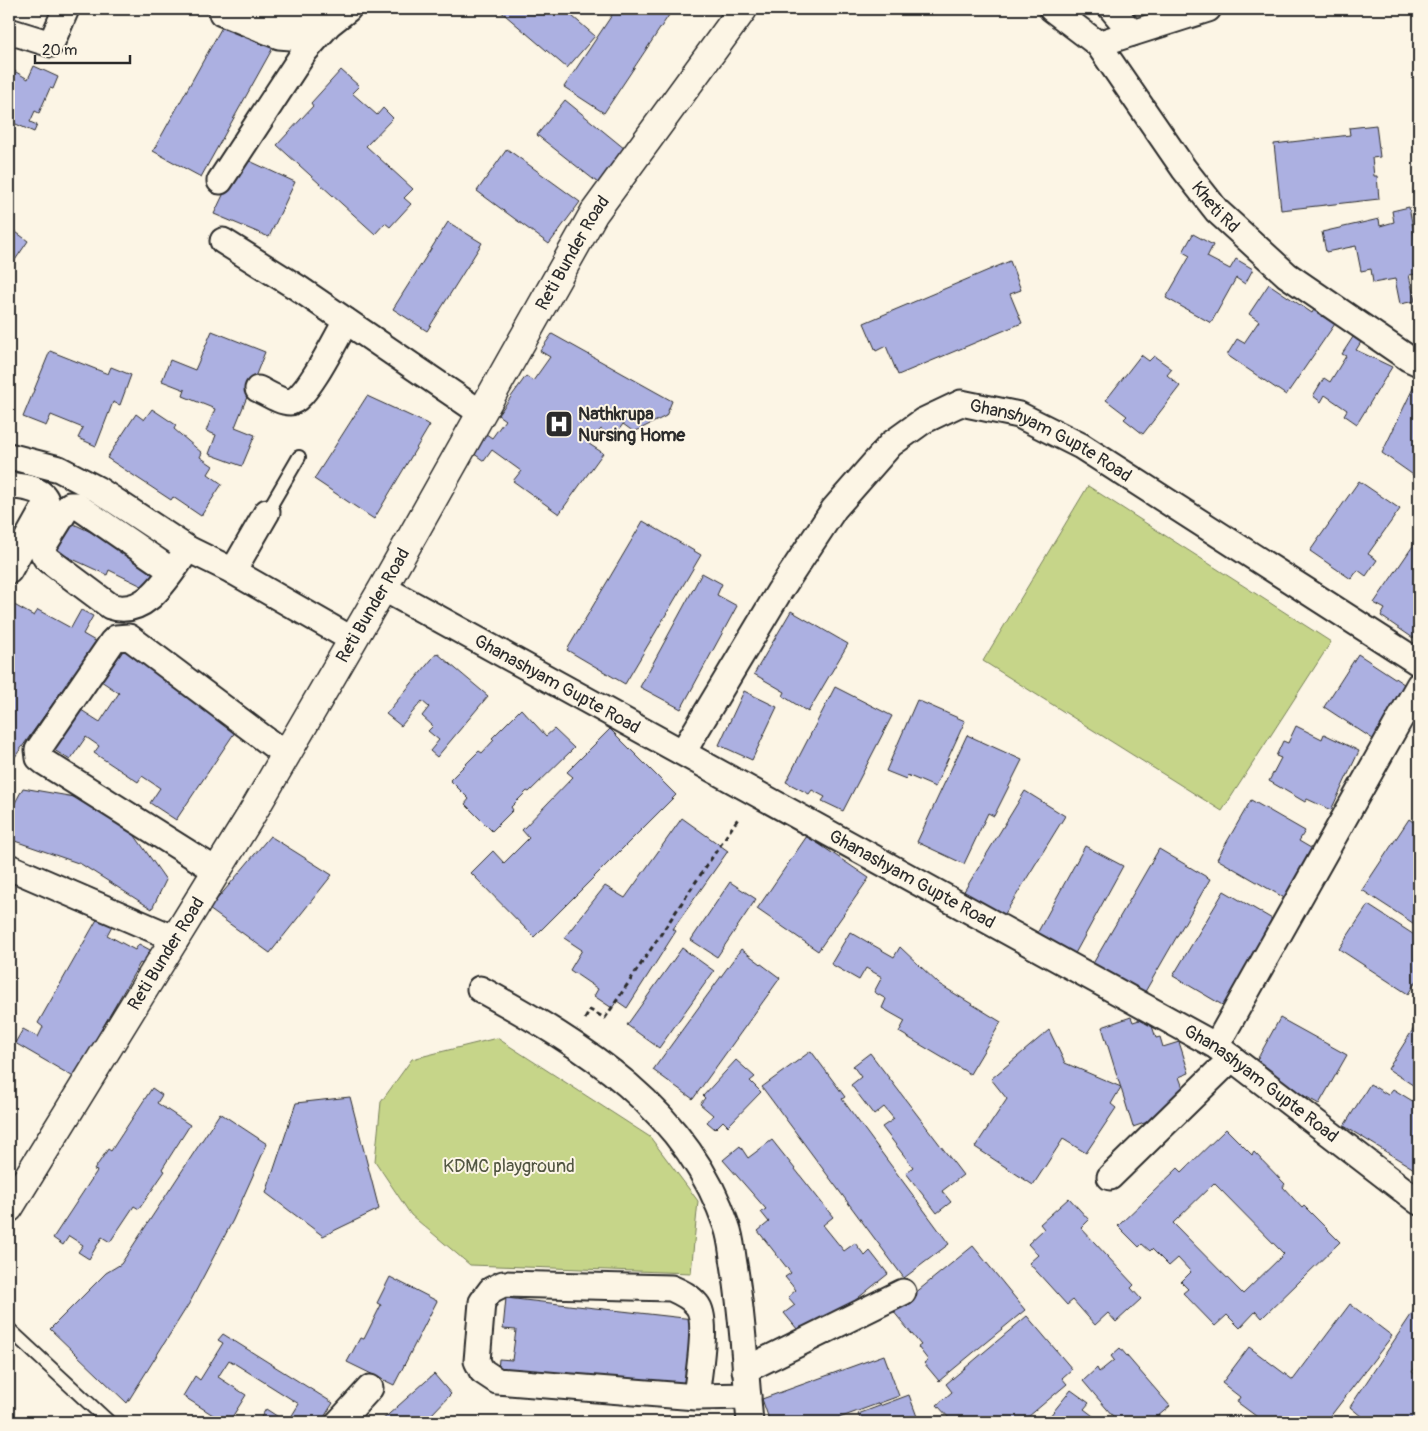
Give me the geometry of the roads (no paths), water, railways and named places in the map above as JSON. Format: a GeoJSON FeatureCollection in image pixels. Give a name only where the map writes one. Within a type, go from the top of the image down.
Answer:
{"type":"FeatureCollection","features":[{"type":"Feature","properties":{"kind":"street"},"geometry":{"type":"LineString","coordinates":[[9,31],[51,44],[66,9]]}},
{"type":"Feature","properties":{"kind":"street"},"geometry":{"type":"LineString","coordinates":[[228,11],[280,19],[317,13],[322,9]]}},
{"type":"Feature","properties":{"kind":"street"},"geometry":{"type":"LineString","coordinates":[[220,181],[314,39],[348,9]]}},
{"type":"Feature","properties":{"kind":"street","name":"Reti Bunder Road"},"geometry":{"type":"LineString","coordinates":[[9,1208],[176,939],[286,755],[383,588],[594,213],[742,9]]}},
{"type":"Feature","properties":{"kind":"street","name":"Kheti Rd"},"geometry":{"type":"LineString","coordinates":[[1052,9],[1098,44],[1184,169],[1217,211],[1287,275],[1408,358],[1419,363]]}},
{"type":"Feature","properties":{"kind":"street"},"geometry":{"type":"LineString","coordinates":[[1112,9],[1132,33]]}},
{"type":"Feature","properties":{"kind":"street"},"geometry":{"type":"LineString","coordinates":[[1098,44],[1208,9]]}},
{"type":"Feature","properties":{"kind":"street"},"geometry":{"type":"LineString","coordinates":[[228,11],[279,36],[314,39]]}},
{"type":"Feature","properties":{"kind":"street"},"geometry":{"type":"LineString","coordinates":[[223,241],[298,288],[481,413]]}},
{"type":"Feature","properties":{"kind":"street"},"geometry":{"type":"LineString","coordinates":[[258,389],[289,402],[296,401],[305,391],[346,321]]}},
{"type":"Feature","properties":{"kind":"street","name":"Ghanshyam Gupte Road"},"geometry":{"type":"LineString","coordinates":[[683,752],[779,592],[834,509],[891,444],[922,421],[961,403],[1019,415],[1081,446],[1419,663]]}},
{"type":"Feature","properties":{"kind":"street"},"geometry":{"type":"LineString","coordinates":[[9,456],[59,469],[90,485],[188,549],[233,571],[353,640]]}},
{"type":"Feature","properties":{"kind":"street"},"geometry":{"type":"LineString","coordinates":[[9,485],[40,491],[46,496],[47,503],[9,570]]}},
{"type":"Feature","properties":{"kind":"street"},"geometry":{"type":"LineString","coordinates":[[172,571],[76,505],[70,505],[66,510],[43,547],[43,553],[46,558],[110,606],[116,608],[139,604],[161,587],[188,549]]}},
{"type":"Feature","properties":{"kind":"street"},"geometry":{"type":"LineString","coordinates":[[233,571],[267,512]]}},
{"type":"Feature","properties":{"kind":"street","name":"Ghanashyam Gupte Road"},"geometry":{"type":"LineString","coordinates":[[383,588],[756,792],[1224,1052],[1419,1202]]}},
{"type":"Feature","properties":{"kind":"street"},"geometry":{"type":"LineString","coordinates":[[217,870],[44,762],[39,758],[38,750],[112,642],[123,636],[129,637],[286,755]]}},
{"type":"Feature","properties":{"kind":"street"},"geometry":{"type":"LineString","coordinates":[[1110,1178],[1224,1052],[1419,685]]}},
{"type":"Feature","properties":{"kind":"street"},"geometry":{"type":"LineString","coordinates":[[9,867],[176,939]]}},
{"type":"Feature","properties":{"kind":"street"},"geometry":{"type":"LineString","coordinates":[[480,989],[554,1030],[607,1067],[669,1124],[703,1171],[727,1228],[738,1284],[750,1422]]}},
{"type":"Feature","properties":{"kind":"street"},"geometry":{"type":"LineString","coordinates":[[696,1397],[702,1318],[698,1305],[687,1296],[670,1288],[503,1284],[491,1290],[482,1302],[477,1361],[482,1371],[497,1381],[696,1397],[748,1396]]}},
{"type":"Feature","properties":{"kind":"street"},"geometry":{"type":"LineString","coordinates":[[745,1370],[903,1292]]}},
{"type":"Feature","properties":{"kind":"street"},"geometry":{"type":"LineString","coordinates":[[338,1422],[370,1388]]}},
{"type":"Feature","properties":{"kind":"lane"},"geometry":{"type":"LineString","coordinates":[[267,512],[299,457]]}},
{"type":"Feature","properties":{"kind":"lane"},"geometry":{"type":"LineString","coordinates":[[9,1329],[108,1421]]}},
{"type":"Feature","properties":{"kind":"place","name":"Nathkrupa Nursing Home"},"geometry":{"type":"Point","coordinates":[559,424]}},
{"type":"Feature","properties":{"kind":"park label","name":"KDMC playground"},"geometry":{"type":"Point","coordinates":[509,1166]}}]}
